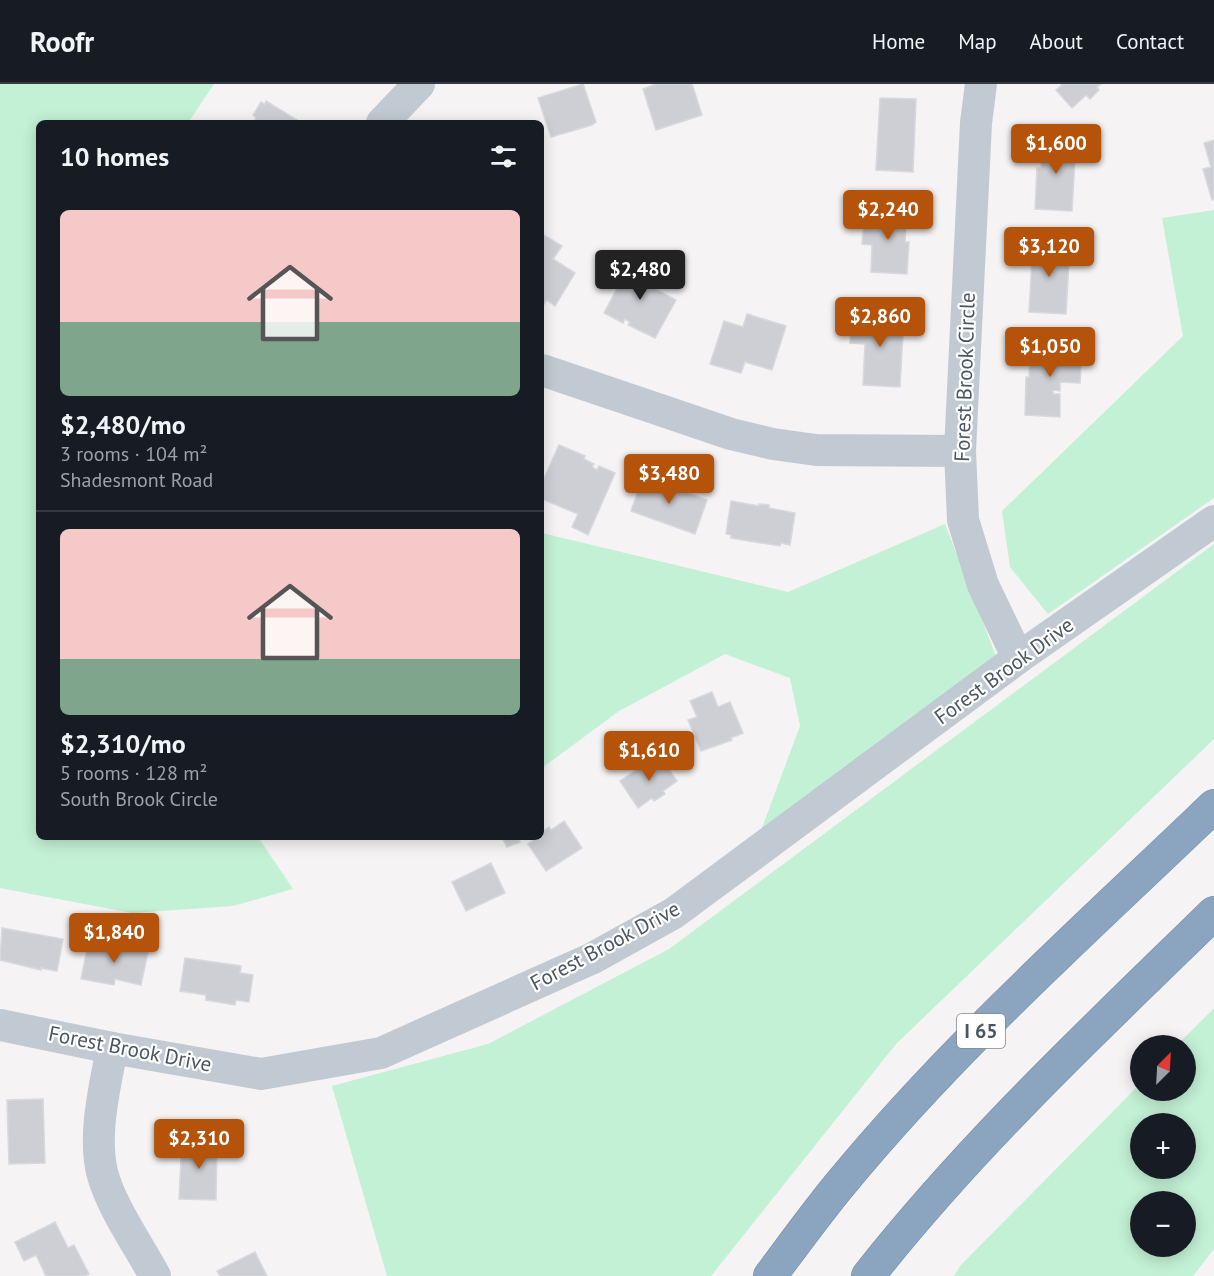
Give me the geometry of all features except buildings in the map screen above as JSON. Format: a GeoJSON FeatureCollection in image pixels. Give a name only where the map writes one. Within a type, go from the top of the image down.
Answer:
{"type":"FeatureCollection","features":[{"type":"Feature","properties":{"kind":"highway","name":"I 65"},"geometry":{"type":"LineString","coordinates":[[770,1276],[842,1181],[921,1093],[1025,987],[1214,806]]}},
{"type":"Feature","properties":{"kind":"highway"},"geometry":{"type":"LineString","coordinates":[[868,1276],[958,1169],[1027,1096],[1214,913]]}},
{"type":"Feature","properties":{"kind":"street"},"geometry":{"type":"LineString","coordinates":[[385,120],[419,84]]}},
{"type":"Feature","properties":{"kind":"street","name":"Forest Brook Circle"},"geometry":{"type":"LineString","coordinates":[[981,84],[976,123],[960,451],[963,520],[983,585],[1018,658]]}},
{"type":"Feature","properties":{"kind":"street"},"geometry":{"type":"LineString","coordinates":[[544,371],[730,434],[773,444],[816,450],[960,451]]}},
{"type":"Feature","properties":{"kind":"street","name":"Forest Brook Drive"},"geometry":{"type":"LineString","coordinates":[[0,1024],[112,1048],[261,1074],[381,1053],[593,958],[674,913],[1018,658],[1214,521]]}},
{"type":"Feature","properties":{"kind":"street"},"geometry":{"type":"LineString","coordinates":[[112,1048],[100,1131],[103,1174],[113,1200],[155,1276]]}},
{"type":"Feature","properties":{"kind":"green space"},"geometry":{"type":"Polygon","coordinates":[[[0,84],[214,84],[190,120],[36,120],[36,840],[260,840],[293,889],[233,906],[132,913],[0,888],[0,84]]]}},
{"type":"Feature","properties":{"kind":"green space"},"geometry":{"type":"Polygon","coordinates":[[[1214,210],[1214,498],[1048,614],[1010,567],[1002,511],[1183,336],[1162,218],[1214,210]]]}},
{"type":"Feature","properties":{"kind":"green space"},"geometry":{"type":"Polygon","coordinates":[[[945,524],[997,659],[760,833],[800,726],[790,678],[725,654],[619,711],[544,767],[544,533],[788,592],[945,524]]]}},
{"type":"Feature","properties":{"kind":"green space"},"geometry":{"type":"Polygon","coordinates":[[[1214,544],[1214,739],[896,1044],[711,1276],[387,1276],[332,1086],[488,1044],[669,949],[1214,544]]]}},
{"type":"Feature","properties":{"kind":"green space"},"geometry":{"type":"Polygon","coordinates":[[[1214,1008],[1214,1249],[1193,1276],[954,1276],[960,1266],[1130,1094],[1130,1101],[1196,1101],[1196,1035],[1187,1035],[1214,1008]]]}}]}
